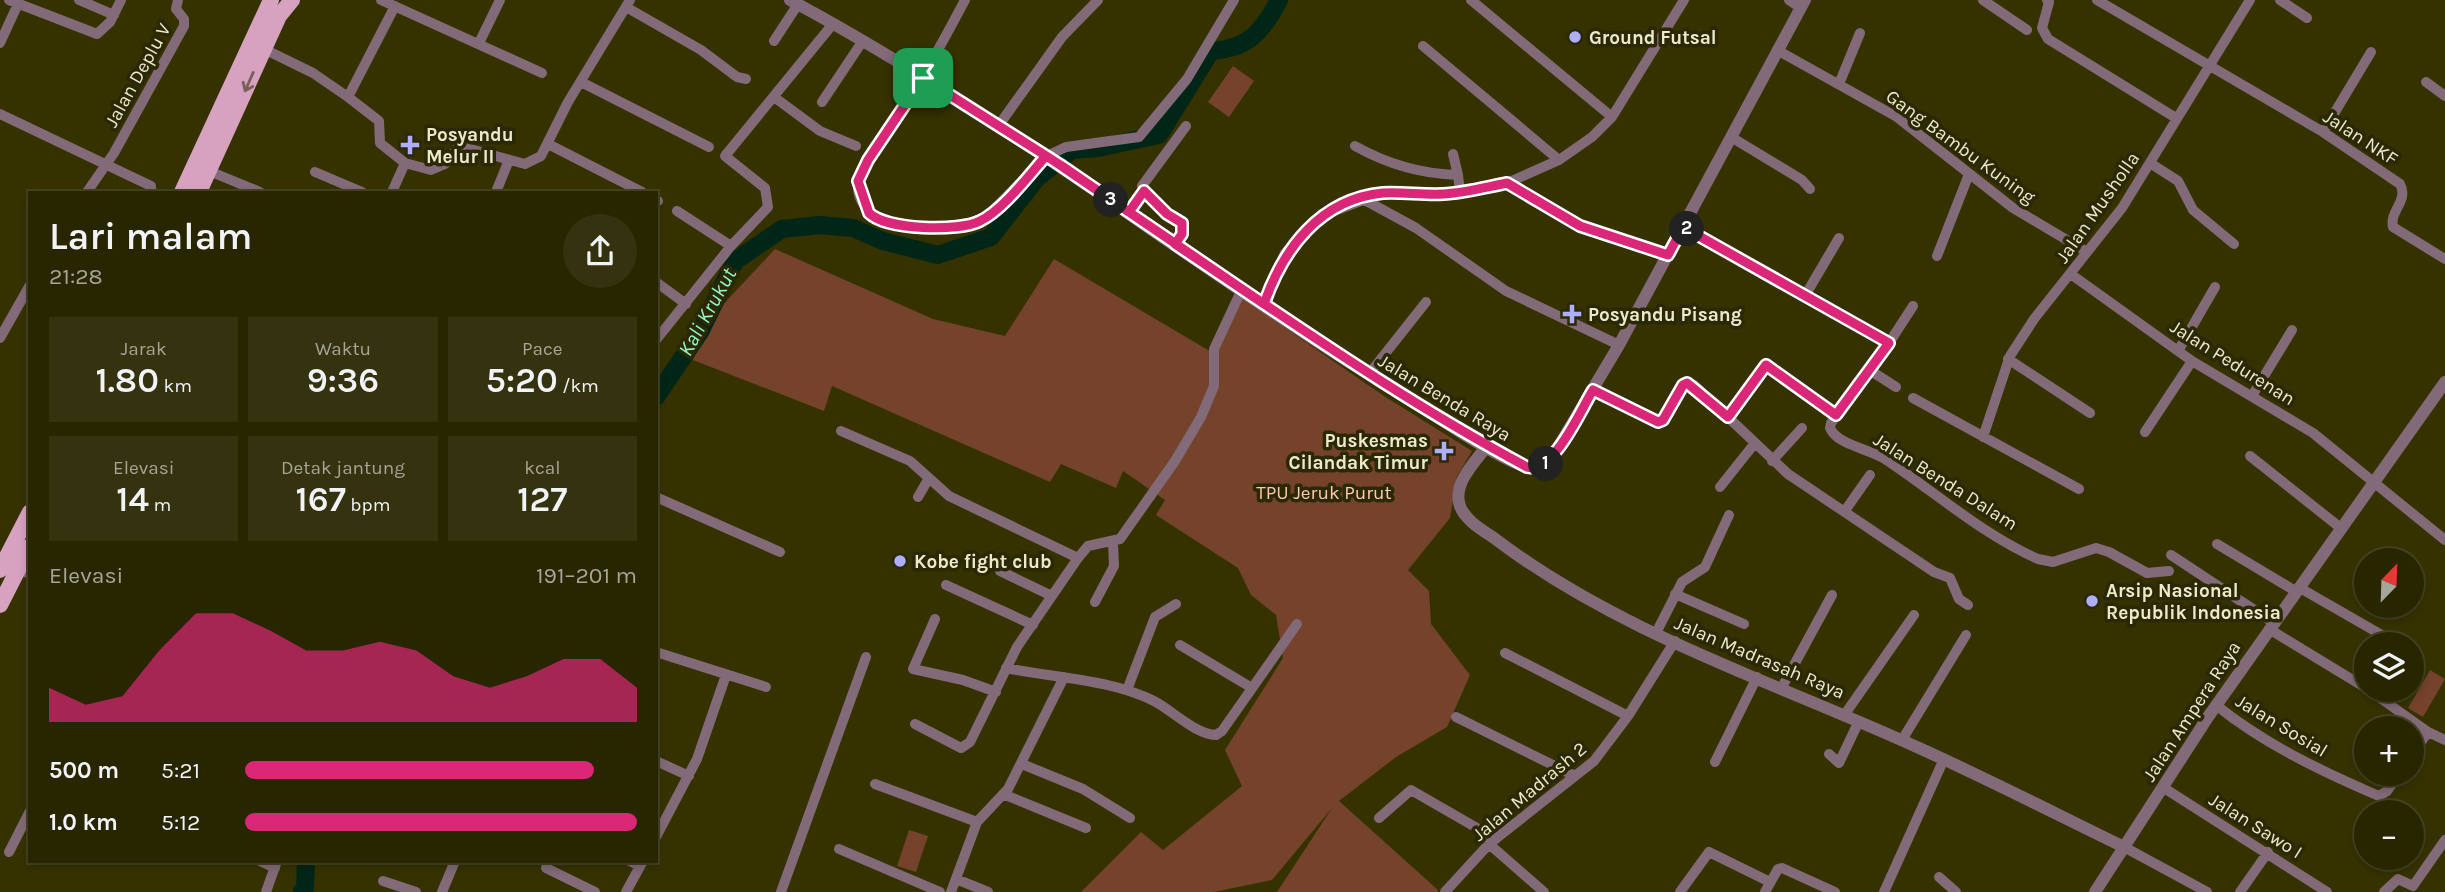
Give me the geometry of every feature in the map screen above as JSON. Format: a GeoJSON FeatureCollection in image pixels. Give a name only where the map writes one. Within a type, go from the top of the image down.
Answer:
{"type":"FeatureCollection","features":[{"type":"Feature","properties":{"kind":"main road"},"geometry":{"type":"LineString","coordinates":[[182,191],[271,0]]}},
{"type":"Feature","properties":{"kind":"main road"},"geometry":{"type":"LineString","coordinates":[[199,191],[279,16],[283,0]]}},
{"type":"Feature","properties":{"kind":"main road"},"geometry":{"type":"LineString","coordinates":[[279,16],[292,0]]}},
{"type":"Feature","properties":{"kind":"main road"},"geometry":{"type":"LineString","coordinates":[[0,605],[28,519]]}},
{"type":"Feature","properties":{"kind":"main road"},"geometry":{"type":"LineString","coordinates":[[13,569],[28,549]]}},
{"type":"Feature","properties":{"kind":"street"},"geometry":{"type":"LineString","coordinates":[[34,11],[38,0]]}},
{"type":"Feature","properties":{"kind":"street"},"geometry":{"type":"LineString","coordinates":[[79,0],[114,15]]}},
{"type":"Feature","properties":{"kind":"street"},"geometry":{"type":"LineString","coordinates":[[0,43],[13,2],[92,34],[103,31],[121,0]]}},
{"type":"Feature","properties":{"kind":"street","name":"Jalan Deplu V"},"geometry":{"type":"LineString","coordinates":[[88,191],[106,165],[184,26],[184,19],[176,9],[178,0]]}},
{"type":"Feature","properties":{"kind":"street"},"geometry":{"type":"LineString","coordinates":[[381,0],[542,73]]}},
{"type":"Feature","properties":{"kind":"street"},"geometry":{"type":"LineString","coordinates":[[479,43],[500,0]]}},
{"type":"Feature","properties":{"kind":"street"},"geometry":{"type":"LineString","coordinates":[[965,0],[923,78],[868,160],[858,181],[860,194],[869,213],[891,225],[973,224],[985,219],[1066,147],[1139,137],[1187,79],[1234,0]]}},
{"type":"Feature","properties":{"kind":"street"},"geometry":{"type":"LineString","coordinates":[[999,125],[1062,37],[1098,0]]}},
{"type":"Feature","properties":{"kind":"street"},"geometry":{"type":"LineString","coordinates":[[1471,0],[1612,117]]}},
{"type":"Feature","properties":{"kind":"street"},"geometry":{"type":"LineString","coordinates":[[1264,304],[1285,253],[1306,230],[1334,211],[1361,198],[1382,193],[1460,192],[1507,183],[1559,160],[1592,137],[1612,117],[1684,0]]}},
{"type":"Feature","properties":{"kind":"street"},"geometry":{"type":"LineString","coordinates":[[1789,0],[1803,4]]}},
{"type":"Feature","properties":{"kind":"street"},"geometry":{"type":"LineString","coordinates":[[1983,0],[2027,30]]}},
{"type":"Feature","properties":{"kind":"street"},"geometry":{"type":"LineString","coordinates":[[2047,0],[2049,2],[2042,28],[2048,39],[2176,118]]}},
{"type":"Feature","properties":{"kind":"street","name":"Jalan NKF"},"geometry":{"type":"LineString","coordinates":[[2097,0],[2323,132],[2400,184],[2403,198],[2393,218],[2393,227],[2445,258]]}},
{"type":"Feature","properties":{"kind":"street","name":"Jalan Musholla"},"geometry":{"type":"LineString","coordinates":[[1983,437],[2008,359],[2037,315],[2072,275],[2122,208],[2250,0]]}},
{"type":"Feature","properties":{"kind":"street"},"geometry":{"type":"LineString","coordinates":[[2280,0],[2308,18]]}},
{"type":"Feature","properties":{"kind":"street"},"geometry":{"type":"LineString","coordinates":[[774,41],[799,3]]}},
{"type":"Feature","properties":{"kind":"street","name":"Jalan Benda Raya"},"geometry":{"type":"LineString","coordinates":[[799,3],[1053,160],[1369,374],[1487,446],[1527,467],[1543,466],[1551,458],[1593,390],[1803,4]]}},
{"type":"Feature","properties":{"kind":"street"},"geometry":{"type":"LineString","coordinates":[[264,49],[313,73],[379,121],[377,139],[405,163],[417,168],[439,169],[459,146],[509,160],[533,162],[548,144],[581,82],[628,4],[741,79],[746,79]]}},
{"type":"Feature","properties":{"kind":"street"},"geometry":{"type":"LineString","coordinates":[[348,97],[396,6]]}},
{"type":"Feature","properties":{"kind":"street"},"geometry":{"type":"LineString","coordinates":[[658,338],[769,202],[765,188],[725,156],[832,25]]}},
{"type":"Feature","properties":{"kind":"street"},"geometry":{"type":"LineString","coordinates":[[1839,84],[1860,33]]}},
{"type":"Feature","properties":{"kind":"street"},"geometry":{"type":"LineString","coordinates":[[822,102],[862,42]]}},
{"type":"Feature","properties":{"kind":"street"},"geometry":{"type":"LineString","coordinates":[[1423,46],[1559,160]]}},
{"type":"Feature","properties":{"kind":"street","name":"Gang Bambu Kuning"},"geometry":{"type":"LineString","coordinates":[[1777,50],[1905,123],[2024,215],[2087,252]]}},
{"type":"Feature","properties":{"kind":"street"},"geometry":{"type":"LineString","coordinates":[[2323,132],[2371,51]]}},
{"type":"Feature","properties":{"kind":"street"},"geometry":{"type":"LineString","coordinates":[[581,82],[709,148]]}},
{"type":"Feature","properties":{"kind":"street"},"geometry":{"type":"LineString","coordinates":[[2426,82],[2445,96]]}},
{"type":"Feature","properties":{"kind":"street"},"geometry":{"type":"LineString","coordinates":[[774,97],[820,131],[856,146]]}},
{"type":"Feature","properties":{"kind":"street"},"geometry":{"type":"LineString","coordinates":[[0,114],[151,186],[151,191]]}},
{"type":"Feature","properties":{"kind":"street"},"geometry":{"type":"LineString","coordinates":[[1129,212],[1144,191],[1144,183],[1186,126]]}},
{"type":"Feature","properties":{"kind":"street"},"geometry":{"type":"LineString","coordinates":[[1731,137],[1802,180],[1810,189]]}},
{"type":"Feature","properties":{"kind":"street"},"geometry":{"type":"LineString","coordinates":[[548,144],[640,191]]}},
{"type":"Feature","properties":{"kind":"street"},"geometry":{"type":"LineString","coordinates":[[1355,146],[1375,157],[1405,167],[1458,175]]}},
{"type":"Feature","properties":{"kind":"street"},"geometry":{"type":"LineString","coordinates":[[1453,154],[1460,192]]}},
{"type":"Feature","properties":{"kind":"street"},"geometry":{"type":"LineString","coordinates":[[496,191],[509,160]]}},
{"type":"Feature","properties":{"kind":"street"},"geometry":{"type":"LineString","coordinates":[[392,191],[405,163]]}},
{"type":"Feature","properties":{"kind":"street"},"geometry":{"type":"LineString","coordinates":[[2150,163],[2178,181],[2193,209],[2234,244]]}},
{"type":"Feature","properties":{"kind":"street"},"geometry":{"type":"LineString","coordinates":[[209,171],[258,191]]}},
{"type":"Feature","properties":{"kind":"street"},"geometry":{"type":"LineString","coordinates":[[316,172],[342,188]]}},
{"type":"Feature","properties":{"kind":"street"},"geometry":{"type":"LineString","coordinates":[[1937,257],[1969,174]]}},
{"type":"Feature","properties":{"kind":"street"},"geometry":{"type":"LineString","coordinates":[[1507,183],[1580,226],[1668,255]]}},
{"type":"Feature","properties":{"kind":"street"},"geometry":{"type":"LineString","coordinates":[[1144,191],[1167,214],[1182,223],[1182,234],[1175,244]]}},
{"type":"Feature","properties":{"kind":"street"},"geometry":{"type":"LineString","coordinates":[[1361,198],[1416,228],[1506,291],[1619,345]]}},
{"type":"Feature","properties":{"kind":"street"},"geometry":{"type":"LineString","coordinates":[[677,211],[731,246]]}},
{"type":"Feature","properties":{"kind":"street"},"geometry":{"type":"LineString","coordinates":[[1683,227],[1889,343]]}},
{"type":"Feature","properties":{"kind":"street"},"geometry":{"type":"LineString","coordinates":[[1806,294],[1839,238]]}},
{"type":"Feature","properties":{"kind":"street","name":"Jalan Pedurenan"},"geometry":{"type":"LineString","coordinates":[[2072,275],[2192,361],[2313,433],[2445,540]]}},
{"type":"Feature","properties":{"kind":"street"},"geometry":{"type":"LineString","coordinates":[[658,283],[686,304]]}},
{"type":"Feature","properties":{"kind":"street"},"geometry":{"type":"LineString","coordinates":[[2178,351],[2215,287]]}},
{"type":"Feature","properties":{"kind":"street"},"geometry":{"type":"LineString","coordinates":[[0,338],[28,289]]}},
{"type":"Feature","properties":{"kind":"street"},"geometry":{"type":"LineString","coordinates":[[915,724],[964,748],[970,742],[1006,668],[1079,558],[1088,546],[1113,542],[1130,527],[1201,417],[1214,386],[1214,349],[1242,289]]}},
{"type":"Feature","properties":{"kind":"street"},"geometry":{"type":"LineString","coordinates":[[1369,374],[1426,302]]}},
{"type":"Feature","properties":{"kind":"street"},"geometry":{"type":"LineString","coordinates":[[1728,417],[1766,365],[1836,415],[1913,306]]}},
{"type":"Feature","properties":{"kind":"street"},"geometry":{"type":"LineString","coordinates":[[2252,396],[2292,330]]}},
{"type":"Feature","properties":{"kind":"street"},"geometry":{"type":"LineString","coordinates":[[2008,359],[2090,413]]}},
{"type":"Feature","properties":{"kind":"street"},"geometry":{"type":"LineString","coordinates":[[2145,432],[2192,361]]}},
{"type":"Feature","properties":{"kind":"street"},"geometry":{"type":"LineString","coordinates":[[1868,369],[1896,387]]}},
{"type":"Feature","properties":{"kind":"street","name":"Jalan Ampera Raya"},"geometry":{"type":"LineString","coordinates":[[2095,892],[2216,705],[2445,382]]}},
{"type":"Feature","properties":{"kind":"street"},"geometry":{"type":"LineString","coordinates":[[1593,390],[1658,422],[1663,420],[1683,385],[1687,383],[1728,417],[1771,459],[1934,572],[1950,578],[1959,599],[1968,605]]}},
{"type":"Feature","properties":{"kind":"street"},"geometry":{"type":"LineString","coordinates":[[1913,398],[2079,489]]}},
{"type":"Feature","properties":{"kind":"street","name":"Jalan Benda Dalam"},"geometry":{"type":"LineString","coordinates":[[1836,415],[1829,426],[1834,436],[1882,457],[2029,555],[2053,562],[2090,549],[2102,549],[2147,573],[2168,571]]}},
{"type":"Feature","properties":{"kind":"street"},"geometry":{"type":"LineString","coordinates":[[1771,459],[1802,428]]}},
{"type":"Feature","properties":{"kind":"street"},"geometry":{"type":"LineString","coordinates":[[841,432],[910,461],[949,496],[1079,558]]}},
{"type":"Feature","properties":{"kind":"street"},"geometry":{"type":"LineString","coordinates":[[1720,487],[1755,443]]}},
{"type":"Feature","properties":{"kind":"street","name":"Jalan Madrasah Raya"},"geometry":{"type":"LineString","coordinates":[[1487,446],[1459,488],[1458,503],[1465,515],[1551,579],[1656,633],[1944,759],[2124,848]]}},
{"type":"Feature","properties":{"kind":"street"},"geometry":{"type":"LineString","coordinates":[[2250,456],[2342,529]]}},
{"type":"Feature","properties":{"kind":"street"},"geometry":{"type":"LineString","coordinates":[[1844,512],[1870,475]]}},
{"type":"Feature","properties":{"kind":"street"},"geometry":{"type":"LineString","coordinates":[[918,497],[929,478]]}},
{"type":"Feature","properties":{"kind":"street"},"geometry":{"type":"LineString","coordinates":[[658,498],[780,552]]}},
{"type":"Feature","properties":{"kind":"street"},"geometry":{"type":"LineString","coordinates":[[1656,633],[1682,582],[1706,566],[1729,515]]}},
{"type":"Feature","properties":{"kind":"street"},"geometry":{"type":"LineString","coordinates":[[1095,603],[1114,566],[1113,542]]}},
{"type":"Feature","properties":{"kind":"street"},"geometry":{"type":"LineString","coordinates":[[2217,544],[2376,632]]}},
{"type":"Feature","properties":{"kind":"street"},"geometry":{"type":"LineString","coordinates":[[2171,555],[2354,680]]}},
{"type":"Feature","properties":{"kind":"street"},"geometry":{"type":"LineString","coordinates":[[1000,572],[1052,597]]}},
{"type":"Feature","properties":{"kind":"street"},"geometry":{"type":"LineString","coordinates":[[946,585],[1033,625]]}},
{"type":"Feature","properties":{"kind":"street"},"geometry":{"type":"LineString","coordinates":[[1675,594],[1744,624]]}},
{"type":"Feature","properties":{"kind":"street"},"geometry":{"type":"LineString","coordinates":[[1782,687],[1832,595]]}},
{"type":"Feature","properties":{"kind":"street"},"geometry":{"type":"LineString","coordinates":[[1127,690],[1156,617],[1177,604]]}},
{"type":"Feature","properties":{"kind":"street"},"geometry":{"type":"LineString","coordinates":[[1845,715],[1914,615]]}},
{"type":"Feature","properties":{"kind":"street"},"geometry":{"type":"LineString","coordinates":[[935,619],[913,669],[963,680],[996,692]]}},
{"type":"Feature","properties":{"kind":"street"},"geometry":{"type":"LineString","coordinates":[[1006,668],[1127,690],[1152,700],[1205,732],[1216,735],[1222,731],[1297,624]]}},
{"type":"Feature","properties":{"kind":"street"},"geometry":{"type":"LineString","coordinates":[[1902,740],[1966,635]]}},
{"type":"Feature","properties":{"kind":"street","name":"Jalan Madrash 2"},"geometry":{"type":"LineString","coordinates":[[1445,892],[1492,842],[1605,749],[1675,641]]}},
{"type":"Feature","properties":{"kind":"street"},"geometry":{"type":"LineString","coordinates":[[1180,645],[1252,688]]}},
{"type":"Feature","properties":{"kind":"street"},"geometry":{"type":"LineString","coordinates":[[658,653],[766,687]]}},
{"type":"Feature","properties":{"kind":"street"},"geometry":{"type":"LineString","coordinates":[[1505,653],[1628,716]]}},
{"type":"Feature","properties":{"kind":"street"},"geometry":{"type":"LineString","coordinates":[[781,892],[866,657]]}},
{"type":"Feature","properties":{"kind":"street"},"geometry":{"type":"LineString","coordinates":[[658,833],[689,776],[726,675]]}},
{"type":"Feature","properties":{"kind":"street"},"geometry":{"type":"LineString","coordinates":[[951,892],[977,822],[1003,794],[1022,764],[1064,677]]}},
{"type":"Feature","properties":{"kind":"street"},"geometry":{"type":"LineString","coordinates":[[1715,762],[1757,677]]}},
{"type":"Feature","properties":{"kind":"street"},"geometry":{"type":"LineString","coordinates":[[2385,702],[2428,732],[2445,740]]}},
{"type":"Feature","properties":{"kind":"street","name":"Jalan Sosial"},"geometry":{"type":"LineString","coordinates":[[2216,705],[2252,731],[2354,785]]}},
{"type":"Feature","properties":{"kind":"street"},"geometry":{"type":"LineString","coordinates":[[1456,717],[1575,776]]}},
{"type":"Feature","properties":{"kind":"street"},"geometry":{"type":"LineString","coordinates":[[1829,754],[1840,766],[1859,721]]}},
{"type":"Feature","properties":{"kind":"street"},"geometry":{"type":"LineString","coordinates":[[2424,738],[2428,732]]}},
{"type":"Feature","properties":{"kind":"street"},"geometry":{"type":"LineString","coordinates":[[1884,892],[1944,759]]}},
{"type":"Feature","properties":{"kind":"street"},"geometry":{"type":"LineString","coordinates":[[658,762],[689,776]]}},
{"type":"Feature","properties":{"kind":"street"},"geometry":{"type":"LineString","coordinates":[[1022,764],[1083,789],[1130,818]]}},
{"type":"Feature","properties":{"kind":"street"},"geometry":{"type":"LineString","coordinates":[[875,785],[977,822]]}},
{"type":"Feature","properties":{"kind":"street","name":"Jalan Sosial"},"geometry":{"type":"LineString","coordinates":[[2356,786],[2379,796],[2391,786]]}},
{"type":"Feature","properties":{"kind":"street","name":"Jalan Sawo I"},"geometry":{"type":"LineString","coordinates":[[2164,789],[2268,852],[2327,892]]}},
{"type":"Feature","properties":{"kind":"street"},"geometry":{"type":"LineString","coordinates":[[1379,818],[1411,790],[1492,842],[1544,892]]}},
{"type":"Feature","properties":{"kind":"street"},"geometry":{"type":"LineString","coordinates":[[1003,794],[1086,828]]}},
{"type":"Feature","properties":{"kind":"street"},"geometry":{"type":"LineString","coordinates":[[9,852],[28,815]]}},
{"type":"Feature","properties":{"kind":"street"},"geometry":{"type":"LineString","coordinates":[[2384,892],[2397,879],[2413,886],[2445,840]]}},
{"type":"Feature","properties":{"kind":"street"},"geometry":{"type":"LineString","coordinates":[[2124,848],[2207,892]]}},
{"type":"Feature","properties":{"kind":"street"},"geometry":{"type":"LineString","coordinates":[[839,849],[940,892]]}},
{"type":"Feature","properties":{"kind":"street"},"geometry":{"type":"LineString","coordinates":[[1680,892],[1709,852],[1770,882]]}},
{"type":"Feature","properties":{"kind":"street"},"geometry":{"type":"LineString","coordinates":[[2240,892],[2268,852]]}},
{"type":"Feature","properties":{"kind":"street"},"geometry":{"type":"LineString","coordinates":[[442,892],[454,863]]}},
{"type":"Feature","properties":{"kind":"street"},"geometry":{"type":"LineString","coordinates":[[266,892],[276,864]]}},
{"type":"Feature","properties":{"kind":"street"},"geometry":{"type":"LineString","coordinates":[[626,892],[642,864]]}},
{"type":"Feature","properties":{"kind":"street"},"geometry":{"type":"LineString","coordinates":[[546,868],[594,892]]}},
{"type":"Feature","properties":{"kind":"street"},"geometry":{"type":"LineString","coordinates":[[1765,892],[1778,869],[1784,868],[1835,892]]}},
{"type":"Feature","properties":{"kind":"street"},"geometry":{"type":"LineString","coordinates":[[1939,877],[1956,892]]}},
{"type":"Feature","properties":{"kind":"street"},"geometry":{"type":"LineString","coordinates":[[956,879],[988,892]]}},
{"type":"Feature","properties":{"kind":"street"},"geometry":{"type":"LineString","coordinates":[[383,881],[416,892]]}},
{"type":"Feature","properties":{"kind":"green space"},"geometry":{"type":"Polygon","coordinates":[[[1233,66],[1254,81],[1229,117],[1208,102],[1233,66]]]}},
{"type":"Feature","properties":{"kind":"green space","name":"TPU Jeruk Purut"},"geometry":{"type":"Polygon","coordinates":[[[775,249],[933,319],[1005,336],[1054,259],[1213,353],[1236,294],[1384,396],[1472,451],[1457,476],[1450,518],[1408,570],[1429,591],[1431,624],[1470,675],[1447,727],[1396,757],[1339,801],[1438,890],[1437,892],[1277,892],[1332,808],[1272,880],[1214,892],[1081,892],[1141,832],[1163,850],[1242,786],[1225,750],[1283,658],[1276,615],[1251,595],[1238,568],[1156,515],[1165,500],[1123,471],[1116,488],[1061,464],[1050,482],[832,386],[824,411],[693,360],[704,325],[775,249]]]}},
{"type":"Feature","properties":{"kind":"green space"},"geometry":{"type":"Polygon","coordinates":[[[2430,670],[2445,679],[2421,716],[2408,708],[2411,702],[2424,702],[2424,680],[2430,670]]]}},
{"type":"Feature","properties":{"kind":"green space"},"geometry":{"type":"Polygon","coordinates":[[[909,830],[928,836],[916,872],[897,866],[909,830]]]}},
{"type":"Feature","properties":{"kind":"waterway","name":"Kali Krukut"},"geometry":{"type":"LineString","coordinates":[[658,394],[700,332],[735,261],[782,229],[820,225],[853,228],[883,241],[938,255],[991,237],[1037,178],[1072,150],[1098,148],[1159,135],[1211,51],[1224,50],[1245,42],[1267,21],[1279,0]]}},
{"type":"Feature","properties":{"kind":"waterway","name":"Kali Krukut"},"geometry":{"type":"LineString","coordinates":[[302,892],[305,888],[306,863]]}},
{"type":"Feature","properties":{"kind":"place","name":"Ground Futsal"},"geometry":{"type":"Point","coordinates":[1575,37]}},
{"type":"Feature","properties":{"kind":"place","name":"Posyandu Melur II"},"geometry":{"type":"Point","coordinates":[410,145]}},
{"type":"Feature","properties":{"kind":"place","name":"Posyandu Pisang"},"geometry":{"type":"Point","coordinates":[1572,314]}},
{"type":"Feature","properties":{"kind":"place","name":"Puskesmas Cilandak Timur"},"geometry":{"type":"Point","coordinates":[1444,451]}},
{"type":"Feature","properties":{"kind":"place","name":"Kobe fight club"},"geometry":{"type":"Point","coordinates":[900,561]}},
{"type":"Feature","properties":{"kind":"place","name":"Arsip Nasional Republik Indonesia"},"geometry":{"type":"Point","coordinates":[2092,601]}},
{"type":"Feature","properties":{"kind":"route"},"geometry":{"type":"LineString","coordinates":[[923,78],[868,160],[858,181],[869,213],[891,225],[958,225],[979,222],[1020,185],[1046,156],[1051,159],[1062,166],[1129,212],[1144,191],[1167,214],[1182,223],[1182,234],[1175,244],[1264,304],[1285,253],[1306,230],[1334,211],[1361,198],[1382,193],[1445,194],[1507,183],[1580,226],[1668,255],[1683,227],[1889,343],[1836,415],[1766,365],[1728,417],[1694,385],[1687,383],[1684,383],[1663,420],[1658,422],[1593,390],[1547,463],[1539,468],[1527,467],[1479,442],[1388,387],[1264,304],[1242,289],[1051,159],[923,78]]}}]}
